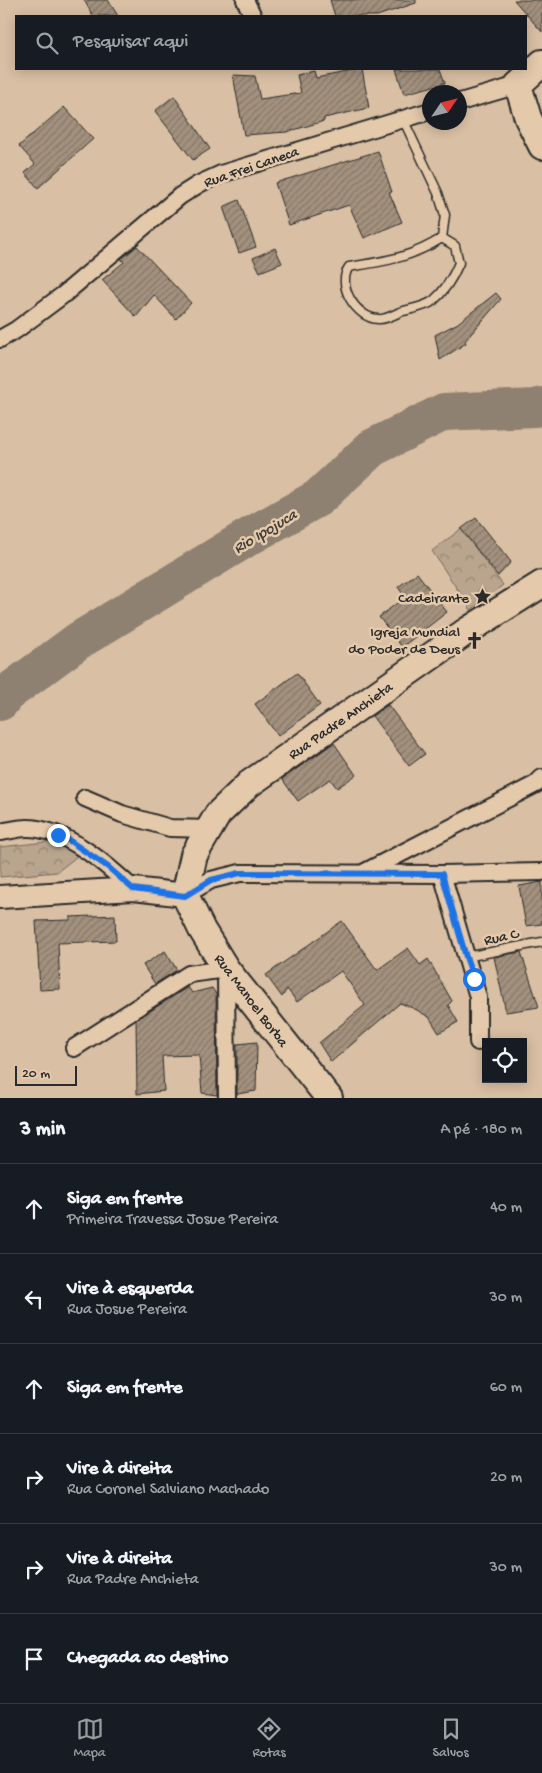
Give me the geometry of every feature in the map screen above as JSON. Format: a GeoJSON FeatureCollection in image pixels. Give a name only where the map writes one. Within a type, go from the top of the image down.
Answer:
{"type":"FeatureCollection","features":[{"type":"Feature","properties":{"kind":"main road"},"geometry":{"type":"LineString","coordinates":[[542,63],[518,85],[528,118],[542,146]]}},
{"type":"Feature","properties":{"kind":"main road","name":"Rua Padre Anchieta"},"geometry":{"type":"LineString","coordinates":[[185,896],[194,856],[218,814],[249,784],[467,631],[542,584]]}},
{"type":"Feature","properties":{"kind":"main road"},"geometry":{"type":"LineString","coordinates":[[0,897],[133,889],[185,896]]}},
{"type":"Feature","properties":{"kind":"main road","name":"Rua Manoel Borba"},"geometry":{"type":"LineString","coordinates":[[185,896],[202,930],[226,969],[329,1098]]}},
{"type":"Feature","properties":{"kind":"street"},"geometry":{"type":"LineString","coordinates":[[244,0],[252,15]]}},
{"type":"Feature","properties":{"kind":"street"},"geometry":{"type":"LineString","coordinates":[[467,100],[518,85]]}},
{"type":"Feature","properties":{"kind":"street","name":"Rua Frei Caneca"},"geometry":{"type":"LineString","coordinates":[[0,339],[16,330],[63,295],[180,196],[199,184],[221,174],[422,113]]}},
{"type":"Feature","properties":{"kind":"street"},"geometry":{"type":"LineString","coordinates":[[364,873],[536,784],[542,778]]}},
{"type":"Feature","properties":{"kind":"street"},"geometry":{"type":"LineString","coordinates":[[85,798],[122,814],[170,828],[210,829]]}},
{"type":"Feature","properties":{"kind":"street"},"geometry":{"type":"LineString","coordinates":[[0,832],[28,828],[48,832],[67,839],[108,867],[133,889]]}},
{"type":"Feature","properties":{"kind":"street"},"geometry":{"type":"LineString","coordinates":[[185,896],[211,880],[240,873],[442,874],[542,872]]}},
{"type":"Feature","properties":{"kind":"street"},"geometry":{"type":"LineString","coordinates":[[442,874],[478,997],[478,1042]]}},
{"type":"Feature","properties":{"kind":"street"},"geometry":{"type":"LineString","coordinates":[[74,1048],[189,974],[226,969],[227,1098]]}},
{"type":"Feature","properties":{"kind":"lane"},"geometry":{"type":"LineString","coordinates":[[403,119],[438,193],[445,215],[442,238]]}},
{"type":"Feature","properties":{"kind":"lane"},"geometry":{"type":"LineString","coordinates":[[442,238],[455,246],[459,263],[450,282],[432,302],[378,320],[361,314],[350,298],[344,282],[345,273],[349,267],[400,258],[426,248],[442,238]]}},
{"type":"Feature","properties":{"kind":"lane","name":"Rua C"},"geometry":{"type":"LineString","coordinates":[[466,957],[542,942]]}},
{"type":"Feature","properties":{"kind":"green space"},"geometry":{"type":"Polygon","coordinates":[[[461,529],[503,585],[471,610],[432,551],[461,529]]]}},
{"type":"Feature","properties":{"kind":"green space"},"geometry":{"type":"Polygon","coordinates":[[[64,840],[78,847],[76,857],[57,872],[0,877],[0,847],[64,840]]]}},
{"type":"Feature","properties":{"kind":"building"},"geometry":{"type":"Polygon","coordinates":[[[84,0],[108,0],[117,15],[92,15],[84,0]]]}},
{"type":"Feature","properties":{"kind":"building"},"geometry":{"type":"Polygon","coordinates":[[[330,0],[416,0],[416,3],[380,15],[335,15],[330,0]]]}},
{"type":"Feature","properties":{"kind":"building"},"geometry":{"type":"Polygon","coordinates":[[[514,0],[542,0],[542,32],[514,0]]]}},
{"type":"Feature","properties":{"kind":"building"},"geometry":{"type":"Polygon","coordinates":[[[362,70],[369,108],[324,118],[324,121],[287,132],[244,135],[233,75],[255,76],[260,99],[301,93],[297,75],[314,71],[316,78],[362,70]]]}},
{"type":"Feature","properties":{"kind":"building"},"geometry":{"type":"Polygon","coordinates":[[[396,70],[440,70],[445,83],[422,85],[422,89],[404,94],[396,70]]]}},
{"type":"Feature","properties":{"kind":"building"},"geometry":{"type":"Polygon","coordinates":[[[174,96],[210,149],[193,160],[155,111],[174,96]]]}},
{"type":"Feature","properties":{"kind":"building"},"geometry":{"type":"Polygon","coordinates":[[[64,107],[93,139],[38,188],[25,173],[35,164],[19,146],[64,107]]]}},
{"type":"Feature","properties":{"kind":"building"},"geometry":{"type":"Polygon","coordinates":[[[378,151],[392,192],[389,192],[402,222],[364,238],[349,205],[289,225],[275,183],[378,151]]]}},
{"type":"Feature","properties":{"kind":"building"},"geometry":{"type":"Polygon","coordinates":[[[239,200],[256,247],[239,253],[223,207],[239,200]]]}},
{"type":"Feature","properties":{"kind":"building"},"geometry":{"type":"Polygon","coordinates":[[[137,246],[191,303],[176,319],[154,295],[136,317],[102,280],[124,262],[121,259],[137,246]]]}},
{"type":"Feature","properties":{"kind":"building"},"geometry":{"type":"Polygon","coordinates":[[[275,248],[282,263],[260,272],[253,258],[275,248]]]}},
{"type":"Feature","properties":{"kind":"building"},"geometry":{"type":"Polygon","coordinates":[[[496,293],[501,299],[465,341],[466,343],[440,360],[435,335],[458,323],[496,293]]]}},
{"type":"Feature","properties":{"kind":"building"},"geometry":{"type":"Polygon","coordinates":[[[476,518],[511,562],[498,576],[461,529],[476,518]]]}},
{"type":"Feature","properties":{"kind":"building"},"geometry":{"type":"Polygon","coordinates":[[[417,573],[447,612],[402,647],[379,617],[405,597],[398,587],[417,573]]]}},
{"type":"Feature","properties":{"kind":"building"},"geometry":{"type":"Polygon","coordinates":[[[297,673],[320,705],[278,736],[255,704],[297,673]]]}},
{"type":"Feature","properties":{"kind":"building"},"geometry":{"type":"Polygon","coordinates":[[[388,705],[425,754],[409,766],[372,716],[388,705]]]}},
{"type":"Feature","properties":{"kind":"building"},"geometry":{"type":"Polygon","coordinates":[[[334,743],[356,775],[337,788],[330,779],[298,801],[282,779],[334,743]]]}},
{"type":"Feature","properties":{"kind":"building"},"geometry":{"type":"Polygon","coordinates":[[[542,882],[542,924],[526,926],[519,886],[542,882]]]}},
{"type":"Feature","properties":{"kind":"building"},"geometry":{"type":"Polygon","coordinates":[[[115,915],[116,941],[58,943],[60,989],[40,990],[36,921],[70,920],[70,917],[115,915]]]}},
{"type":"Feature","properties":{"kind":"building"},"geometry":{"type":"Polygon","coordinates":[[[342,921],[377,970],[408,948],[420,965],[428,959],[452,1001],[448,1005],[458,1022],[439,1033],[429,1017],[400,1003],[331,1062],[319,1043],[365,1005],[341,971],[297,1002],[287,989],[282,997],[266,975],[342,921]]]}},
{"type":"Feature","properties":{"kind":"building"},"geometry":{"type":"Polygon","coordinates":[[[165,951],[177,970],[155,984],[143,965],[165,951]]]}},
{"type":"Feature","properties":{"kind":"building"},"geometry":{"type":"Polygon","coordinates":[[[521,952],[539,1007],[506,1012],[494,957],[521,952]]]}},
{"type":"Feature","properties":{"kind":"building"},"geometry":{"type":"Polygon","coordinates":[[[188,987],[192,993],[212,988],[216,994],[217,1095],[202,1093],[199,1055],[162,1056],[164,1091],[137,1094],[136,1020],[188,987]]]}},
{"type":"Feature","properties":{"kind":"building"},"geometry":{"type":"Polygon","coordinates":[[[257,1042],[256,1091],[237,1094],[237,1044],[257,1042]]]}},
{"type":"Feature","properties":{"kind":"waterway","name":"Rio Ipojuca"},"geometry":{"type":"LineString","coordinates":[[0,702],[6,694],[78,641],[245,539],[318,498],[372,448],[444,412],[535,408],[542,406]]}},
{"type":"Feature","properties":{"kind":"place","name":"Cadeirante"},"geometry":{"type":"Point","coordinates":[483,597]}},
{"type":"Feature","properties":{"kind":"place","name":"Igreja Mundial do Poder de Deus"},"geometry":{"type":"Point","coordinates":[474,640]}},
{"type":"Feature","properties":{"kind":"route"},"geometry":{"type":"LineString","coordinates":[[58,835],[108,867],[133,889],[185,896],[211,880],[240,873],[442,874],[474,979]]}}]}
